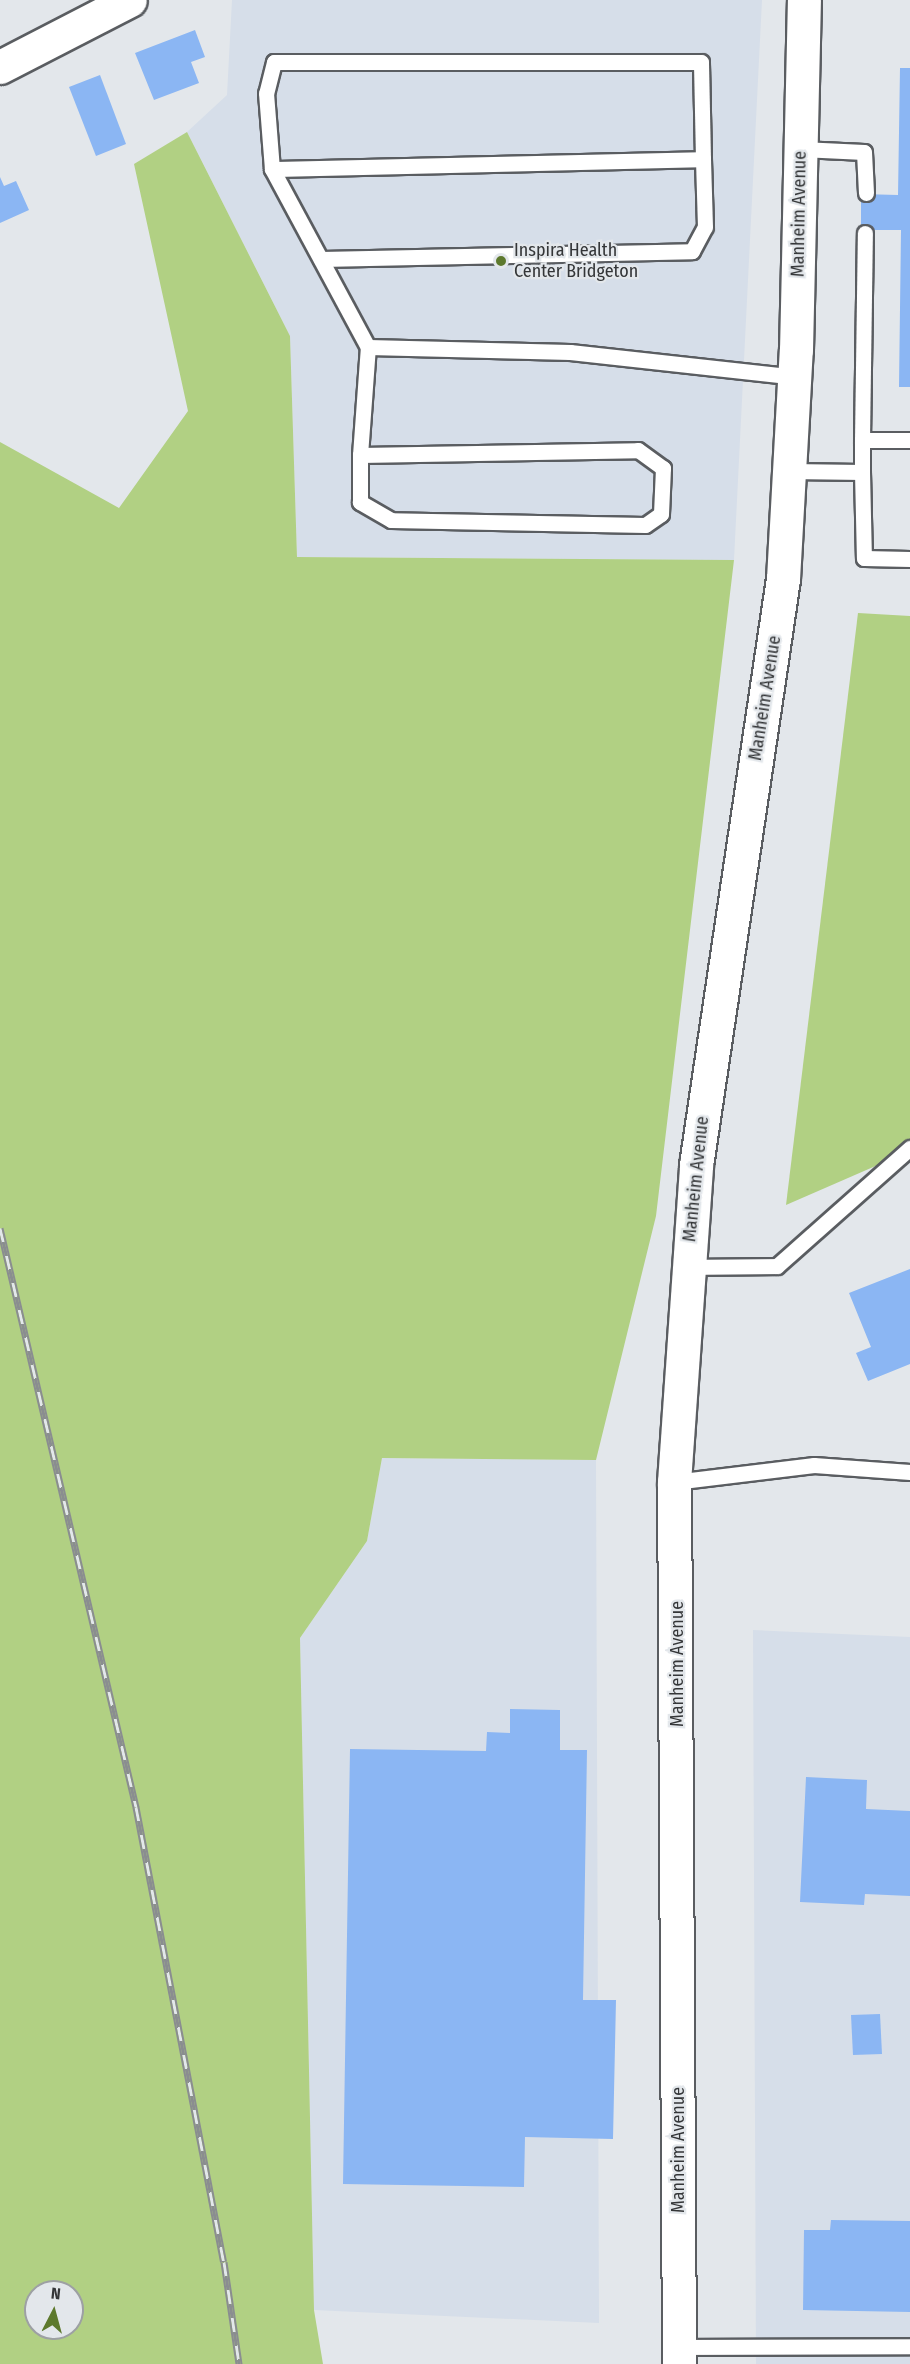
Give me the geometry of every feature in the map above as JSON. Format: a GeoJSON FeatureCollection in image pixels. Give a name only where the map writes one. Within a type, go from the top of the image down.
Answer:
{"type":"FeatureCollection","features":[{"type":"Feature","properties":{"kind":"street"},"geometry":{"type":"LineString","coordinates":[[0,67],[130,0]]}},
{"type":"Feature","properties":{"kind":"street","name":"Manheim Avenue"},"geometry":{"type":"LineString","coordinates":[[679,2355],[677,1577],[674,1482],[688,1267],[713,1027],[783,579],[795,377],[804,0]]}},
{"type":"Feature","properties":{"kind":"lane"},"geometry":{"type":"LineString","coordinates":[[321,260],[692,250],[705,227],[701,62],[274,62],[266,93],[272,169],[321,260],[368,347],[360,454],[360,502],[391,520],[645,525],[661,514],[663,468],[638,450],[360,454]]}},
{"type":"Feature","properties":{"kind":"lane"},"geometry":{"type":"LineString","coordinates":[[801,149],[864,152],[866,193]]}},
{"type":"Feature","properties":{"kind":"lane"},"geometry":{"type":"LineString","coordinates":[[272,169],[703,159]]}},
{"type":"Feature","properties":{"kind":"lane"},"geometry":{"type":"LineString","coordinates":[[865,233],[862,440],[864,558],[910,558]]}},
{"type":"Feature","properties":{"kind":"lane"},"geometry":{"type":"LineString","coordinates":[[368,347],[570,352],[795,377]]}},
{"type":"Feature","properties":{"kind":"lane"},"geometry":{"type":"LineString","coordinates":[[862,440],[910,440]]}},
{"type":"Feature","properties":{"kind":"lane"},"geometry":{"type":"LineString","coordinates":[[789,471],[862,471]]}},
{"type":"Feature","properties":{"kind":"lane"},"geometry":{"type":"LineString","coordinates":[[688,1267],[777,1266],[910,1148]]}},
{"type":"Feature","properties":{"kind":"lane"},"geometry":{"type":"LineString","coordinates":[[674,1482],[814,1465],[910,1472]]}},
{"type":"Feature","properties":{"kind":"lane"},"geometry":{"type":"LineString","coordinates":[[679,2355],[910,2346]]}},
{"type":"Feature","properties":{"kind":"shaded area","name":"Inspira Health Center Bridgeton"},"geometry":{"type":"Polygon","coordinates":[[[232,0],[762,0],[734,560],[297,557],[290,336],[187,132],[227,95],[232,0]]]}},
{"type":"Feature","properties":{"kind":"shaded area"},"geometry":{"type":"Polygon","coordinates":[[[382,1458],[596,1460],[599,2323],[314,2310],[300,1638],[367,1541],[382,1458]]]}},
{"type":"Feature","properties":{"kind":"shaded area"},"geometry":{"type":"Polygon","coordinates":[[[753,1630],[910,1637],[910,2364],[756,2364],[753,1630]]]}},
{"type":"Feature","properties":{"kind":"green space"},"geometry":{"type":"Polygon","coordinates":[[[187,132],[290,336],[297,557],[734,560],[656,1216],[596,1460],[382,1458],[367,1541],[300,1638],[314,2310],[323,2364],[0,2364],[0,442],[119,508],[188,411],[134,164],[187,132]]]}},
{"type":"Feature","properties":{"kind":"green space"},"geometry":{"type":"Polygon","coordinates":[[[858,613],[910,616],[910,1151],[786,1205],[858,613]]]}},
{"type":"Feature","properties":{"kind":"building"},"geometry":{"type":"Polygon","coordinates":[[[195,30],[205,57],[191,62],[199,83],[154,100],[135,53],[195,30]]]}},
{"type":"Feature","properties":{"kind":"building"},"geometry":{"type":"Polygon","coordinates":[[[900,68],[910,68],[910,387],[899,387],[901,230],[861,230],[861,194],[898,195],[900,68]]]}},
{"type":"Feature","properties":{"kind":"building"},"geometry":{"type":"Polygon","coordinates":[[[100,75],[126,144],[96,156],[69,87],[100,75]]]}},
{"type":"Feature","properties":{"kind":"building"},"geometry":{"type":"Polygon","coordinates":[[[0,177],[4,186],[16,181],[29,210],[0,223],[0,177]]]}},
{"type":"Feature","properties":{"kind":"building"},"geometry":{"type":"Polygon","coordinates":[[[910,1269],[910,1364],[868,1381],[856,1353],[871,1347],[849,1293],[910,1269]]]}},
{"type":"Feature","properties":{"kind":"building"},"geometry":{"type":"Polygon","coordinates":[[[510,1709],[560,1710],[560,1750],[587,1750],[583,2000],[616,2000],[613,2139],[525,2137],[524,2187],[343,2184],[350,1749],[486,1751],[487,1732],[510,1733],[510,1709]]]}},
{"type":"Feature","properties":{"kind":"building"},"geometry":{"type":"Polygon","coordinates":[[[806,1777],[867,1780],[866,1809],[910,1811],[910,1896],[865,1894],[864,1905],[800,1902],[806,1777]]]}},
{"type":"Feature","properties":{"kind":"building"},"geometry":{"type":"Polygon","coordinates":[[[880,2014],[882,2054],[853,2055],[851,2015],[880,2014]]]}},
{"type":"Feature","properties":{"kind":"building"},"geometry":{"type":"Polygon","coordinates":[[[831,2220],[910,2221],[910,2312],[803,2310],[804,2230],[830,2230],[831,2220]]]}},
{"type":"Feature","properties":{"kind":"railway"},"geometry":{"type":"LineString","coordinates":[[0,1228],[136,1807],[224,2262],[239,2364]]}},
{"type":"Feature","properties":{"kind":"place","name":"Inspira Health Center Bridgeton"},"geometry":{"type":"Point","coordinates":[501,261]}}]}
